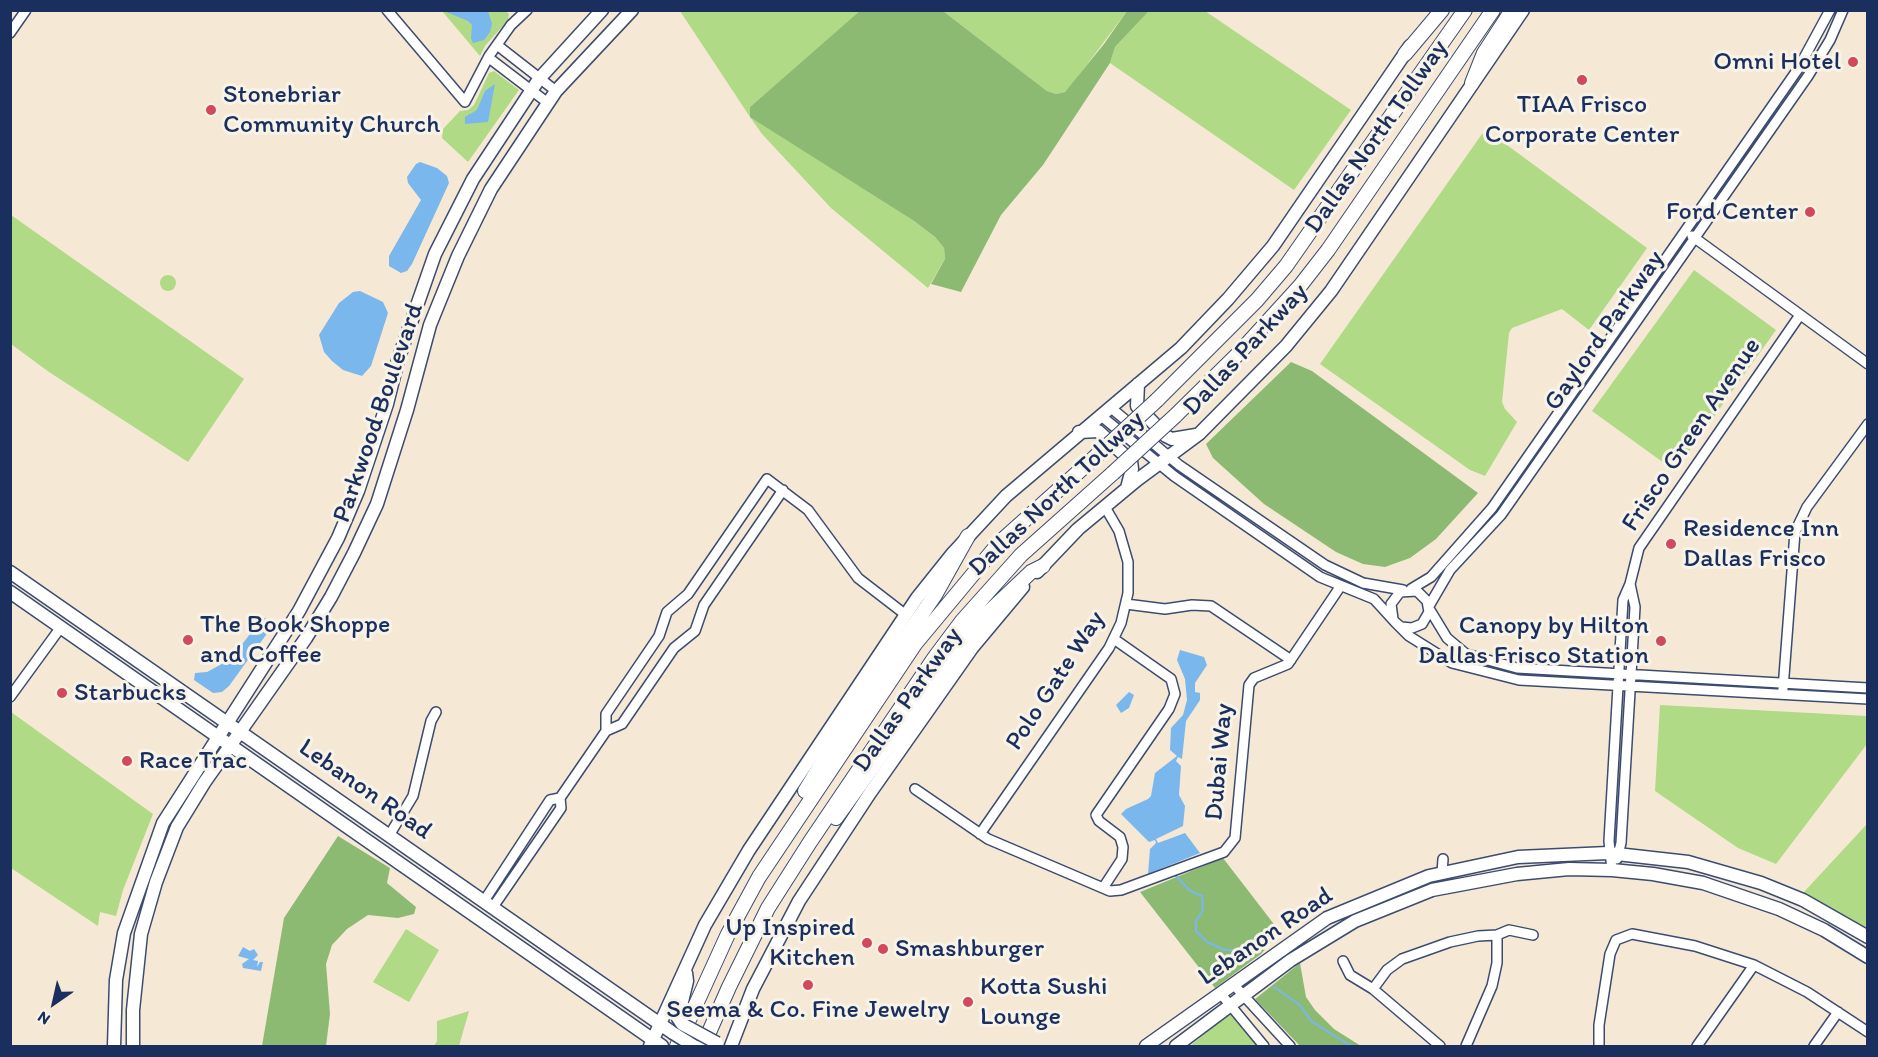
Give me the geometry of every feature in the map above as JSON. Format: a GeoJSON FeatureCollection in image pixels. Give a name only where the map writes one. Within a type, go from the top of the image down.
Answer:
{"type":"FeatureCollection","features":[{"type":"Feature","properties":{"kind":"highway"},"geometry":{"type":"LineString","coordinates":[[1405,54],[1442,10]]}},
{"type":"Feature","properties":{"kind":"highway","name":"Dallas North Tollway"},"geometry":{"type":"LineString","coordinates":[[677,1047],[728,934],[759,877],[941,610],[999,543],[1157,400],[1257,300],[1286,266],[1465,10]]}},
{"type":"Feature","properties":{"kind":"highway","name":"Dallas North Tollway"},"geometry":{"type":"LineString","coordinates":[[710,1045],[748,947],[768,908],[810,842],[962,621],[1021,555],[1175,416],[1255,337],[1300,286],[1328,250],[1493,10]]}},
{"type":"Feature","properties":{"kind":"highway"},"geometry":{"type":"LineString","coordinates":[[1473,83],[1484,53],[1512,10]]}},
{"type":"Feature","properties":{"kind":"highway"},"geometry":{"type":"LineString","coordinates":[[759,877],[776,836],[843,728],[947,577],[968,536]]}},
{"type":"Feature","properties":{"kind":"highway"},"geometry":{"type":"LineString","coordinates":[[810,842],[831,825],[975,625],[1031,572],[1043,566]]}},
{"type":"Feature","properties":{"kind":"main road","name":"Parkwood Boulevard"},"geometry":{"type":"LineString","coordinates":[[114,1047],[116,980],[125,927],[163,823],[320,575],[358,490],[387,404],[398,360],[435,254],[473,179],[539,79],[602,10]]}},
{"type":"Feature","properties":{"kind":"main road","name":"Parkwood Boulevard"},"geometry":{"type":"LineString","coordinates":[[133,1047],[133,1010],[142,932],[156,882],[177,827],[331,597],[376,504],[407,410],[430,325],[490,189],[556,91],[632,10]]}},
{"type":"Feature","properties":{"kind":"main road","name":"Dallas Parkway"},"geometry":{"type":"LineString","coordinates":[[655,1044],[660,1024],[705,925],[748,850],[935,575],[1006,496],[1200,329],[1273,246],[1435,10]]}},
{"type":"Feature","properties":{"kind":"main road","name":"Dallas Parkway"},"geometry":{"type":"LineString","coordinates":[[731,1047],[753,989],[783,929],[862,805],[972,648],[1061,545],[1126,489],[1199,434],[1286,346],[1332,291],[1523,10]]}},
{"type":"Feature","properties":{"kind":"main road"},"geometry":{"type":"LineString","coordinates":[[473,179],[490,189]]}},
{"type":"Feature","properties":{"kind":"main road"},"geometry":{"type":"LineString","coordinates":[[421,294],[440,301]]}},
{"type":"Feature","properties":{"kind":"main road"},"geometry":{"type":"LineString","coordinates":[[1138,384],[1137,406],[1167,436],[1172,439],[1199,434]]}},
{"type":"Feature","properties":{"kind":"main road"},"geometry":{"type":"LineString","coordinates":[[387,404],[407,410]]}},
{"type":"Feature","properties":{"kind":"main road"},"geometry":{"type":"LineString","coordinates":[[1078,432],[1098,431],[1131,461],[1132,470],[1126,489]]}},
{"type":"Feature","properties":{"kind":"main road","name":"Lebanon Road"},"geometry":{"type":"LineString","coordinates":[[10,572],[228,720],[694,1047]]}},
{"type":"Feature","properties":{"kind":"main road","name":"Lebanon Road"},"geometry":{"type":"LineString","coordinates":[[10,592],[655,1044]]}},
{"type":"Feature","properties":{"kind":"main road"},"geometry":{"type":"LineString","coordinates":[[61,627],[70,614]]}},
{"type":"Feature","properties":{"kind":"main road"},"geometry":{"type":"LineString","coordinates":[[379,850],[390,834]]}},
{"type":"Feature","properties":{"kind":"main road","name":"Lebanon Road"},"geometry":{"type":"LineString","coordinates":[[1146,1047],[1327,918],[1381,894],[1442,873],[1518,857],[1614,853],[1688,862],[1761,883],[1827,912],[1868,937]]}},
{"type":"Feature","properties":{"kind":"main road"},"geometry":{"type":"LineString","coordinates":[[1471,866],[1474,882]]}},
{"type":"Feature","properties":{"kind":"main road","name":"Lebanon Road"},"geometry":{"type":"LineString","coordinates":[[1176,1047],[1291,960],[1333,933],[1411,897],[1474,882],[1569,869],[1612,870],[1679,878],[1728,890],[1806,921],[1868,957]]}},
{"type":"Feature","properties":{"kind":"main road"},"geometry":{"type":"LineString","coordinates":[[477,918],[488,904]]}},
{"type":"Feature","properties":{"kind":"main road"},"geometry":{"type":"LineString","coordinates":[[1327,918],[1333,933]]}},
{"type":"Feature","properties":{"kind":"main road"},"geometry":{"type":"LineString","coordinates":[[125,927],[142,932]]}},
{"type":"Feature","properties":{"kind":"main road"},"geometry":{"type":"LineString","coordinates":[[685,969],[687,981],[678,1018],[682,1024],[710,1045],[736,1032]]}},
{"type":"Feature","properties":{"kind":"street"},"geometry":{"type":"LineString","coordinates":[[10,33],[26,10]]}},
{"type":"Feature","properties":{"kind":"street"},"geometry":{"type":"LineString","coordinates":[[387,10],[465,102],[497,45],[522,12]]}},
{"type":"Feature","properties":{"kind":"street","name":"Gaylord Parkway"},"geometry":{"type":"LineString","coordinates":[[1408,589],[1431,577],[1480,521],[1765,117],[1813,45],[1830,10]]}},
{"type":"Feature","properties":{"kind":"street","name":"Gaylord Parkway"},"geometry":{"type":"LineString","coordinates":[[1429,608],[1450,570],[1489,528],[1563,427],[1807,78],[1827,46],[1843,10]]}},
{"type":"Feature","properties":{"kind":"street"},"geometry":{"type":"LineString","coordinates":[[497,45],[556,91]]}},
{"type":"Feature","properties":{"kind":"street"},"geometry":{"type":"LineString","coordinates":[[1807,78],[1805,72],[1816,52],[1813,45]]}},
{"type":"Feature","properties":{"kind":"street"},"geometry":{"type":"LineString","coordinates":[[489,58],[548,103]]}},
{"type":"Feature","properties":{"kind":"street"},"geometry":{"type":"LineString","coordinates":[[1765,117],[1775,124]]}},
{"type":"Feature","properties":{"kind":"street"},"geometry":{"type":"LineString","coordinates":[[1685,231],[1868,364]]}},
{"type":"Feature","properties":{"kind":"street","name":"Frisco Green Avenue"},"geometry":{"type":"LineString","coordinates":[[1614,853],[1618,687],[1623,600],[1630,584],[1639,548],[1800,315]]}},
{"type":"Feature","properties":{"kind":"street"},"geometry":{"type":"LineString","coordinates":[[1105,411],[1279,534],[1347,578],[1379,588],[1408,589],[1424,596],[1447,638],[1474,658],[1517,668],[1868,688]]}},
{"type":"Feature","properties":{"kind":"street"},"geometry":{"type":"LineString","coordinates":[[1105,411],[1158,465],[1320,577],[1374,599],[1421,645],[1452,663],[1475,671],[1519,680],[1630,688],[1868,699]]}},
{"type":"Feature","properties":{"kind":"street"},"geometry":{"type":"LineString","coordinates":[[1553,420],[1563,427]]}},
{"type":"Feature","properties":{"kind":"street"},"geometry":{"type":"LineString","coordinates":[[1782,696],[1795,532],[1807,507],[1868,424]]}},
{"type":"Feature","properties":{"kind":"street"},"geometry":{"type":"LineString","coordinates":[[606,731],[606,715],[654,644],[668,611],[692,589],[767,479],[783,490],[818,523],[858,578],[906,615]]}},
{"type":"Feature","properties":{"kind":"street"},"geometry":{"type":"LineString","coordinates":[[488,904],[561,808],[560,798],[606,731],[621,725],[670,654],[695,631],[708,599],[783,490]]}},
{"type":"Feature","properties":{"kind":"street"},"geometry":{"type":"LineString","coordinates":[[751,503],[760,505],[767,513]]}},
{"type":"Feature","properties":{"kind":"street","name":"Polo Gate Way"},"geometry":{"type":"LineString","coordinates":[[980,834],[1114,639],[1126,604],[1129,583],[1125,551],[1119,531],[1105,507]]}},
{"type":"Feature","properties":{"kind":"street"},"geometry":{"type":"LineString","coordinates":[[1480,521],[1489,528]]}},
{"type":"Feature","properties":{"kind":"street"},"geometry":{"type":"LineString","coordinates":[[1272,544],[1279,534]]}},
{"type":"Feature","properties":{"kind":"street","name":"Frisco Green Avenue"},"geometry":{"type":"LineString","coordinates":[[1612,870],[1631,675],[1635,607],[1630,584]]}},
{"type":"Feature","properties":{"kind":"street","name":"Dubai Way"},"geometry":{"type":"LineString","coordinates":[[915,789],[980,834],[1103,888],[1121,890],[1224,852],[1235,838],[1249,685],[1254,678],[1280,668],[1291,660],[1340,587]]}},
{"type":"Feature","properties":{"kind":"street"},"geometry":{"type":"LineString","coordinates":[[692,589],[708,599]]}},
{"type":"Feature","properties":{"kind":"street"},"geometry":{"type":"LineString","coordinates":[[1408,589],[1398,593],[1391,601],[1390,612],[1394,620],[1407,628],[1418,627],[1426,620],[1429,608]]}},
{"type":"Feature","properties":{"kind":"street"},"geometry":{"type":"LineString","coordinates":[[1126,604],[1165,609],[1192,605],[1211,606],[1291,660]]}},
{"type":"Feature","properties":{"kind":"street"},"geometry":{"type":"LineString","coordinates":[[10,697],[61,627]]}},
{"type":"Feature","properties":{"kind":"street"},"geometry":{"type":"LineString","coordinates":[[1103,888],[1122,859],[1123,847],[1120,837],[1099,822],[1096,815],[1169,709],[1175,694],[1173,683],[1166,676],[1114,639]]}},
{"type":"Feature","properties":{"kind":"street"},"geometry":{"type":"LineString","coordinates":[[654,644],[670,654]]}},
{"type":"Feature","properties":{"kind":"street"},"geometry":{"type":"LineString","coordinates":[[390,834],[413,796],[431,721],[436,712]]}},
{"type":"Feature","properties":{"kind":"street"},"geometry":{"type":"LineString","coordinates":[[1442,873],[1443,859]]}},
{"type":"Feature","properties":{"kind":"street"},"geometry":{"type":"LineString","coordinates":[[1372,989],[1387,970],[1402,959],[1450,942],[1478,936],[1497,935],[1509,930],[1533,935]]}},
{"type":"Feature","properties":{"kind":"street"},"geometry":{"type":"LineString","coordinates":[[1599,1047],[1599,1025],[1610,954],[1616,940],[1632,934],[1671,940],[1755,965],[1797,986],[1868,1032]]}},
{"type":"Feature","properties":{"kind":"street"},"geometry":{"type":"LineString","coordinates":[[1466,1047],[1492,986],[1497,963],[1497,935]]}},
{"type":"Feature","properties":{"kind":"street"},"geometry":{"type":"LineString","coordinates":[[1343,961],[1350,975],[1372,989],[1440,1047]]}},
{"type":"Feature","properties":{"kind":"street"},"geometry":{"type":"LineString","coordinates":[[1697,1047],[1755,965]]}},
{"type":"Feature","properties":{"kind":"street"},"geometry":{"type":"LineString","coordinates":[[1233,984],[1290,1047]]}},
{"type":"Feature","properties":{"kind":"street"},"geometry":{"type":"LineString","coordinates":[[1221,994],[1264,1047]]}},
{"type":"Feature","properties":{"kind":"street"},"geometry":{"type":"LineString","coordinates":[[1814,1047],[1838,1012]]}},
{"type":"Feature","properties":{"kind":"green space"},"geometry":{"type":"Polygon","coordinates":[[[861,10],[943,11],[1047,91],[1056,94],[1065,92],[1127,11],[1149,11],[1115,47],[1110,63],[1043,165],[1001,215],[961,292],[931,284],[945,259],[944,248],[935,237],[914,221],[750,117],[750,107],[861,10]]]}},
{"type":"Feature","properties":{"kind":"green space"},"geometry":{"type":"Polygon","coordinates":[[[442,11],[506,11],[509,14],[508,20],[485,46],[480,56],[442,11]]]}},
{"type":"Feature","properties":{"kind":"green space"},"geometry":{"type":"Polygon","coordinates":[[[680,11],[861,11],[750,107],[750,116],[914,221],[935,237],[944,248],[945,259],[928,288],[831,208],[762,134],[750,117],[680,11]]]}},
{"type":"Feature","properties":{"kind":"green space"},"geometry":{"type":"Polygon","coordinates":[[[943,11],[1127,11],[1074,82],[1065,92],[1056,94],[1047,91],[943,11]]]}},
{"type":"Feature","properties":{"kind":"green space"},"geometry":{"type":"Polygon","coordinates":[[[1149,11],[1205,11],[1351,110],[1294,190],[1110,63],[1115,47],[1149,11]]]}},
{"type":"Feature","properties":{"kind":"green space"},"geometry":{"type":"Polygon","coordinates":[[[494,71],[519,90],[468,162],[442,138],[443,129],[460,111],[468,110],[474,105],[489,73],[494,71]]]}},
{"type":"Feature","properties":{"kind":"green space"},"geometry":{"type":"Polygon","coordinates":[[[1482,134],[1496,137],[1647,248],[1589,330],[1562,309],[1512,328],[1509,333],[1502,402],[1517,422],[1485,476],[1470,470],[1320,364],[1482,134]]]}},
{"type":"Feature","properties":{"kind":"green space"},"geometry":{"type":"Polygon","coordinates":[[[11,215],[244,379],[188,462],[49,372],[11,344],[11,215]]]}},
{"type":"Feature","properties":{"kind":"green space"},"geometry":{"type":"Polygon","coordinates":[[[1694,270],[1776,330],[1675,471],[1592,411],[1694,270]]]}},
{"type":"Feature","properties":{"kind":"green space"},"geometry":{"type":"Polygon","coordinates":[[[165,275],[171,275],[176,283],[174,289],[165,291],[160,286],[160,280],[165,275]]]}},
{"type":"Feature","properties":{"kind":"green space"},"geometry":{"type":"Polygon","coordinates":[[[1291,362],[1312,371],[1478,493],[1436,539],[1410,558],[1385,567],[1363,564],[1336,552],[1264,504],[1213,458],[1206,444],[1291,362]]]}},
{"type":"Feature","properties":{"kind":"green space"},"geometry":{"type":"Polygon","coordinates":[[[1660,705],[1867,716],[1867,744],[1776,864],[1738,848],[1655,791],[1660,705]]]}},
{"type":"Feature","properties":{"kind":"green space"},"geometry":{"type":"Polygon","coordinates":[[[11,712],[153,814],[123,890],[116,916],[100,912],[98,926],[11,868],[11,712]]]}},
{"type":"Feature","properties":{"kind":"green space"},"geometry":{"type":"Polygon","coordinates":[[[1867,824],[1867,928],[1803,893],[1867,824]]]}},
{"type":"Feature","properties":{"kind":"green space"},"geometry":{"type":"Polygon","coordinates":[[[338,836],[390,868],[387,883],[416,907],[414,914],[398,918],[368,915],[347,929],[332,945],[326,964],[330,1014],[326,1046],[262,1046],[284,918],[338,836]]]}},
{"type":"Feature","properties":{"kind":"green space"},"geometry":{"type":"Polygon","coordinates":[[[1223,858],[1280,932],[1261,954],[1215,988],[1140,892],[1223,858]]]}},
{"type":"Feature","properties":{"kind":"green space"},"geometry":{"type":"Polygon","coordinates":[[[406,929],[439,950],[409,1002],[373,982],[406,929]]]}},
{"type":"Feature","properties":{"kind":"green space"},"geometry":{"type":"Polygon","coordinates":[[[1300,963],[1306,997],[1315,1010],[1334,1029],[1361,1046],[1300,1046],[1255,999],[1300,963]]]}},
{"type":"Feature","properties":{"kind":"green space"},"geometry":{"type":"Polygon","coordinates":[[[469,1011],[459,1046],[434,1046],[437,1041],[437,1021],[469,1011]]]}},
{"type":"Feature","properties":{"kind":"green space"},"geometry":{"type":"Polygon","coordinates":[[[1233,1013],[1260,1046],[1190,1046],[1220,1021],[1233,1013]]]}},
{"type":"Feature","properties":{"kind":"water"},"geometry":{"type":"Polygon","coordinates":[[[444,11],[488,11],[492,24],[490,32],[484,40],[473,43],[472,25],[444,11]]]}},
{"type":"Feature","properties":{"kind":"water"},"geometry":{"type":"Polygon","coordinates":[[[495,84],[488,122],[465,124],[465,117],[477,110],[485,91],[495,84]]]}},
{"type":"Feature","properties":{"kind":"water"},"geometry":{"type":"Polygon","coordinates":[[[420,162],[437,168],[447,176],[449,183],[412,264],[407,271],[401,273],[389,266],[389,256],[421,200],[408,183],[407,177],[420,162]]]}},
{"type":"Feature","properties":{"kind":"water"},"geometry":{"type":"Polygon","coordinates":[[[360,291],[383,302],[388,313],[371,366],[362,376],[343,370],[332,361],[324,352],[319,335],[339,303],[353,292],[360,291]]]}},
{"type":"Feature","properties":{"kind":"water"},"geometry":{"type":"Polygon","coordinates":[[[262,618],[269,619],[271,628],[229,686],[222,692],[213,693],[194,680],[195,673],[207,672],[231,659],[262,618]]]}},
{"type":"Feature","properties":{"kind":"water"},"geometry":{"type":"Polygon","coordinates":[[[1180,650],[1204,657],[1207,665],[1195,683],[1195,692],[1200,693],[1200,700],[1186,721],[1182,759],[1178,757],[1176,761],[1181,766],[1179,795],[1185,806],[1183,826],[1156,839],[1158,843],[1185,833],[1200,853],[1148,874],[1150,849],[1156,843],[1155,840],[1149,842],[1121,814],[1151,796],[1155,773],[1177,756],[1170,750],[1171,728],[1183,715],[1187,700],[1185,679],[1177,660],[1180,650]]]}},
{"type":"Feature","properties":{"kind":"water"},"geometry":{"type":"Polygon","coordinates":[[[1129,692],[1134,695],[1129,708],[1121,713],[1116,705],[1129,692]]]}},
{"type":"Feature","properties":{"kind":"water"},"geometry":{"type":"Polygon","coordinates":[[[243,947],[250,951],[254,949],[258,955],[253,960],[258,961],[257,967],[260,962],[263,962],[261,971],[243,968],[242,964],[249,959],[238,956],[243,947]]]}},
{"type":"Feature","properties":{"kind":"waterway"},"geometry":{"type":"LineString","coordinates":[[1176,876],[1190,891],[1202,896],[1203,910],[1196,921],[1196,931],[1207,942],[1225,950],[1240,950],[1249,960]]}},
{"type":"Feature","properties":{"kind":"waterway"},"geometry":{"type":"LineString","coordinates":[[1274,987],[1300,1005],[1311,1021],[1351,1046]]}},
{"type":"Feature","properties":{"kind":"place","name":"Omni Hotel"},"geometry":{"type":"Point","coordinates":[1853,62]}},
{"type":"Feature","properties":{"kind":"place","name":"TIAA Frisco Corporate Center"},"geometry":{"type":"Point","coordinates":[1582,80]}},
{"type":"Feature","properties":{"kind":"place","name":"Stonebriar Community Church"},"geometry":{"type":"Point","coordinates":[211,110]}},
{"type":"Feature","properties":{"kind":"place","name":"Ford Center"},"geometry":{"type":"Point","coordinates":[1810,212]}},
{"type":"Feature","properties":{"kind":"place","name":"Residence Inn Dallas Frisco"},"geometry":{"type":"Point","coordinates":[1671,544]}},
{"type":"Feature","properties":{"kind":"place","name":"The Book Shoppe and Coffee"},"geometry":{"type":"Point","coordinates":[188,640]}},
{"type":"Feature","properties":{"kind":"place","name":"Canopy by Hilton Dallas Frisco Station"},"geometry":{"type":"Point","coordinates":[1661,641]}},
{"type":"Feature","properties":{"kind":"place","name":"Starbucks"},"geometry":{"type":"Point","coordinates":[62,693]}},
{"type":"Feature","properties":{"kind":"place","name":"Race Trac"},"geometry":{"type":"Point","coordinates":[127,761]}},
{"type":"Feature","properties":{"kind":"place","name":"Up Inspired Kitchen"},"geometry":{"type":"Point","coordinates":[867,943]}},
{"type":"Feature","properties":{"kind":"place","name":"Smashburger"},"geometry":{"type":"Point","coordinates":[883,949]}},
{"type":"Feature","properties":{"kind":"place","name":"Seema & Co. Fine Jewelry"},"geometry":{"type":"Point","coordinates":[808,985]}},
{"type":"Feature","properties":{"kind":"place","name":"Kotta Sushi Lounge"},"geometry":{"type":"Point","coordinates":[968,1002]}}]}
